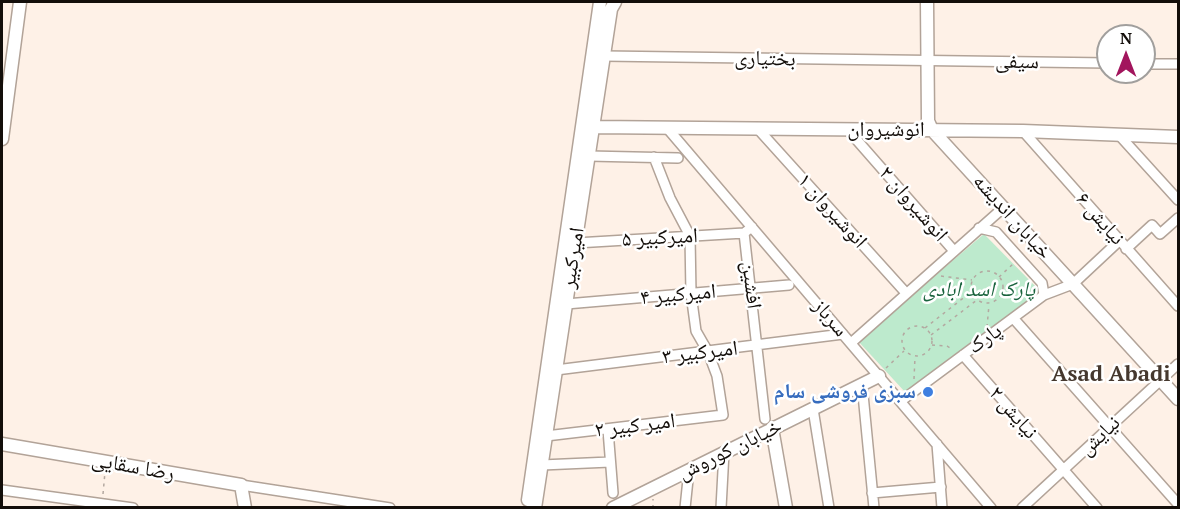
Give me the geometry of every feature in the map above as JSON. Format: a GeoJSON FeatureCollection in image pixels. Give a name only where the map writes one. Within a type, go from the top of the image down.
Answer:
{"type":"FeatureCollection","features":[{"type":"Feature","properties":{"kind":"main road"},"geometry":{"type":"LineString","coordinates":[[2,139],[20,2]]}},
{"type":"Feature","properties":{"kind":"main road"},"geometry":{"type":"LineString","coordinates":[[927,2],[928,121],[932,130]]}},
{"type":"Feature","properties":{"kind":"main road","name":"امیرکبیر"},"geometry":{"type":"LineString","coordinates":[[535,507],[546,436],[548,393],[556,370],[604,56],[605,4]]}},
{"type":"Feature","properties":{"kind":"main road","name":"امیرکبیر"},"geometry":{"type":"LineString","coordinates":[[527,507],[548,393],[605,4]]}},
{"type":"Feature","properties":{"kind":"main road","name":"انوشیروان"},"geometry":{"type":"LineString","coordinates":[[593,127],[1023,131],[1179,137]]}},
{"type":"Feature","properties":{"kind":"main road","name":"خیابان اندیشه"},"geometry":{"type":"LineString","coordinates":[[932,130],[1179,399]]}},
{"type":"Feature","properties":{"kind":"main road","name":"خیابان کوروش"},"geometry":{"type":"LineString","coordinates":[[613,507],[724,452],[769,424],[813,409],[879,376]]}},
{"type":"Feature","properties":{"kind":"main road"},"geometry":{"type":"LineString","coordinates":[[769,424],[786,507]]}},
{"type":"Feature","properties":{"kind":"main road","name":"رضا سقایی"},"geometry":{"type":"LineString","coordinates":[[2,444],[241,485]]}},
{"type":"Feature","properties":{"kind":"main road"},"geometry":{"type":"LineString","coordinates":[[241,485],[245,507]]}},
{"type":"Feature","properties":{"kind":"street","name":"بختیاری"},"geometry":{"type":"LineString","coordinates":[[604,56],[926,61]]}},
{"type":"Feature","properties":{"kind":"street","name":"سیفی"},"geometry":{"type":"LineString","coordinates":[[926,61],[1096,63]]}},
{"type":"Feature","properties":{"kind":"street"},"geometry":{"type":"LineString","coordinates":[[1156,64],[1179,64]]}},
{"type":"Feature","properties":{"kind":"street","name":"سرباز"},"geometry":{"type":"LineString","coordinates":[[668,129],[748,230],[851,343],[991,507]]}},
{"type":"Feature","properties":{"kind":"street","name":"انوشیروان ۱"},"geometry":{"type":"LineString","coordinates":[[758,129],[906,293]]}},
{"type":"Feature","properties":{"kind":"street","name":"انوشیروان ۲"},"geometry":{"type":"LineString","coordinates":[[848,130],[954,251]]}},
{"type":"Feature","properties":{"kind":"street","name":"نیایش ۶"},"geometry":{"type":"LineString","coordinates":[[1023,131],[1179,306]]}},
{"type":"Feature","properties":{"kind":"street"},"geometry":{"type":"LineString","coordinates":[[1120,136],[1179,200]]}},
{"type":"Feature","properties":{"kind":"street"},"geometry":{"type":"LineString","coordinates":[[589,156],[678,158]]}},
{"type":"Feature","properties":{"kind":"street"},"geometry":{"type":"LineString","coordinates":[[654,157],[670,198],[690,236],[691,294],[696,331],[708,352]]}},
{"type":"Feature","properties":{"kind":"street"},"geometry":{"type":"LineString","coordinates":[[851,343],[1003,208]]}},
{"type":"Feature","properties":{"kind":"street"},"geometry":{"type":"LineString","coordinates":[[1073,284],[1152,225],[1160,234],[1179,218]]}},
{"type":"Feature","properties":{"kind":"street"},"geometry":{"type":"LineString","coordinates":[[979,228],[996,232],[1042,283],[1044,295]]}},
{"type":"Feature","properties":{"kind":"street","name":"امیرکبیر ۵"},"geometry":{"type":"LineString","coordinates":[[576,243],[748,230]]}},
{"type":"Feature","properties":{"kind":"street","name":"افشین"},"geometry":{"type":"LineString","coordinates":[[748,230],[758,346],[769,424]]}},
{"type":"Feature","properties":{"kind":"street","name":"پارک"},"geometry":{"type":"LineString","coordinates":[[901,401],[1044,295],[1073,284]]}},
{"type":"Feature","properties":{"kind":"street","name":"امیرکبیر ۴"},"geometry":{"type":"LineString","coordinates":[[566,304],[789,285]]}},
{"type":"Feature","properties":{"kind":"street"},"geometry":{"type":"LineString","coordinates":[[1014,319],[1179,504]]}},
{"type":"Feature","properties":{"kind":"street","name":"امیرکبیر ۳"},"geometry":{"type":"LineString","coordinates":[[556,370],[843,334]]}},
{"type":"Feature","properties":{"kind":"street","name":"امیر کبیر ۲"},"geometry":{"type":"LineString","coordinates":[[546,436],[723,415],[717,376],[708,352]]}},
{"type":"Feature","properties":{"kind":"street","name":"نیایش ۲"},"geometry":{"type":"LineString","coordinates":[[963,355],[1097,507]]}},
{"type":"Feature","properties":{"kind":"street","name":"نیایش"},"geometry":{"type":"LineString","coordinates":[[1022,507],[1179,364]]}},
{"type":"Feature","properties":{"kind":"street"},"geometry":{"type":"LineString","coordinates":[[862,384],[874,507]]}},
{"type":"Feature","properties":{"kind":"street"},"geometry":{"type":"LineString","coordinates":[[813,409],[829,507]]}},
{"type":"Feature","properties":{"kind":"street"},"geometry":{"type":"LineString","coordinates":[[608,430],[613,493]]}},
{"type":"Feature","properties":{"kind":"street"},"geometry":{"type":"LineString","coordinates":[[937,444],[942,507]]}},
{"type":"Feature","properties":{"kind":"street"},"geometry":{"type":"LineString","coordinates":[[721,507],[724,452]]}},
{"type":"Feature","properties":{"kind":"street"},"geometry":{"type":"LineString","coordinates":[[542,465],[610,462]]}},
{"type":"Feature","properties":{"kind":"street"},"geometry":{"type":"LineString","coordinates":[[685,507],[689,470]]}},
{"type":"Feature","properties":{"kind":"street"},"geometry":{"type":"LineString","coordinates":[[241,485],[390,507]]}},
{"type":"Feature","properties":{"kind":"street"},"geometry":{"type":"LineString","coordinates":[[872,493],[940,487]]}},
{"type":"Feature","properties":{"kind":"street"},"geometry":{"type":"LineString","coordinates":[[2,490],[133,507]]}},
{"type":"Feature","properties":{"kind":"path"},"geometry":{"type":"LineString","coordinates":[[988,271],[1001,280],[1002,295],[989,304],[977,300],[971,292],[972,280],[981,272],[988,271]]}},
{"type":"Feature","properties":{"kind":"path"},"geometry":{"type":"LineString","coordinates":[[927,275],[972,280]]}},
{"type":"Feature","properties":{"kind":"path"},"geometry":{"type":"LineString","coordinates":[[924,328],[971,292]]}},
{"type":"Feature","properties":{"kind":"path"},"geometry":{"type":"LineString","coordinates":[[930,336],[977,300]]}},
{"type":"Feature","properties":{"kind":"path"},"geometry":{"type":"LineString","coordinates":[[986,339],[989,304]]}},
{"type":"Feature","properties":{"kind":"path"},"geometry":{"type":"LineString","coordinates":[[915,326],[924,328],[930,336],[931,345],[924,354],[915,356],[905,350],[902,343],[905,332],[915,326]]}},
{"type":"Feature","properties":{"kind":"path"},"geometry":{"type":"LineString","coordinates":[[931,345],[947,346],[963,355]]}},
{"type":"Feature","properties":{"kind":"path"},"geometry":{"type":"LineString","coordinates":[[879,376],[905,350]]}},
{"type":"Feature","properties":{"kind":"path"},"geometry":{"type":"LineString","coordinates":[[914,392],[915,356]]}},
{"type":"Feature","properties":{"kind":"path"},"geometry":{"type":"LineString","coordinates":[[102,504],[106,462]]}},
{"type":"Feature","properties":{"kind":"green space","name":"پارک اسد ابادی"},"geometry":{"type":"Polygon","coordinates":[[[984,234],[1041,292],[905,392],[858,341],[984,234]]]}},
{"type":"Feature","properties":{"kind":"place","name":"سبزی فروشی سام"},"geometry":{"type":"Point","coordinates":[928,392]}},
{"type":"Feature","properties":{"kind":"district","name":"Asad Abadi"},"geometry":{"type":"Point","coordinates":[1111,375]}}]}
